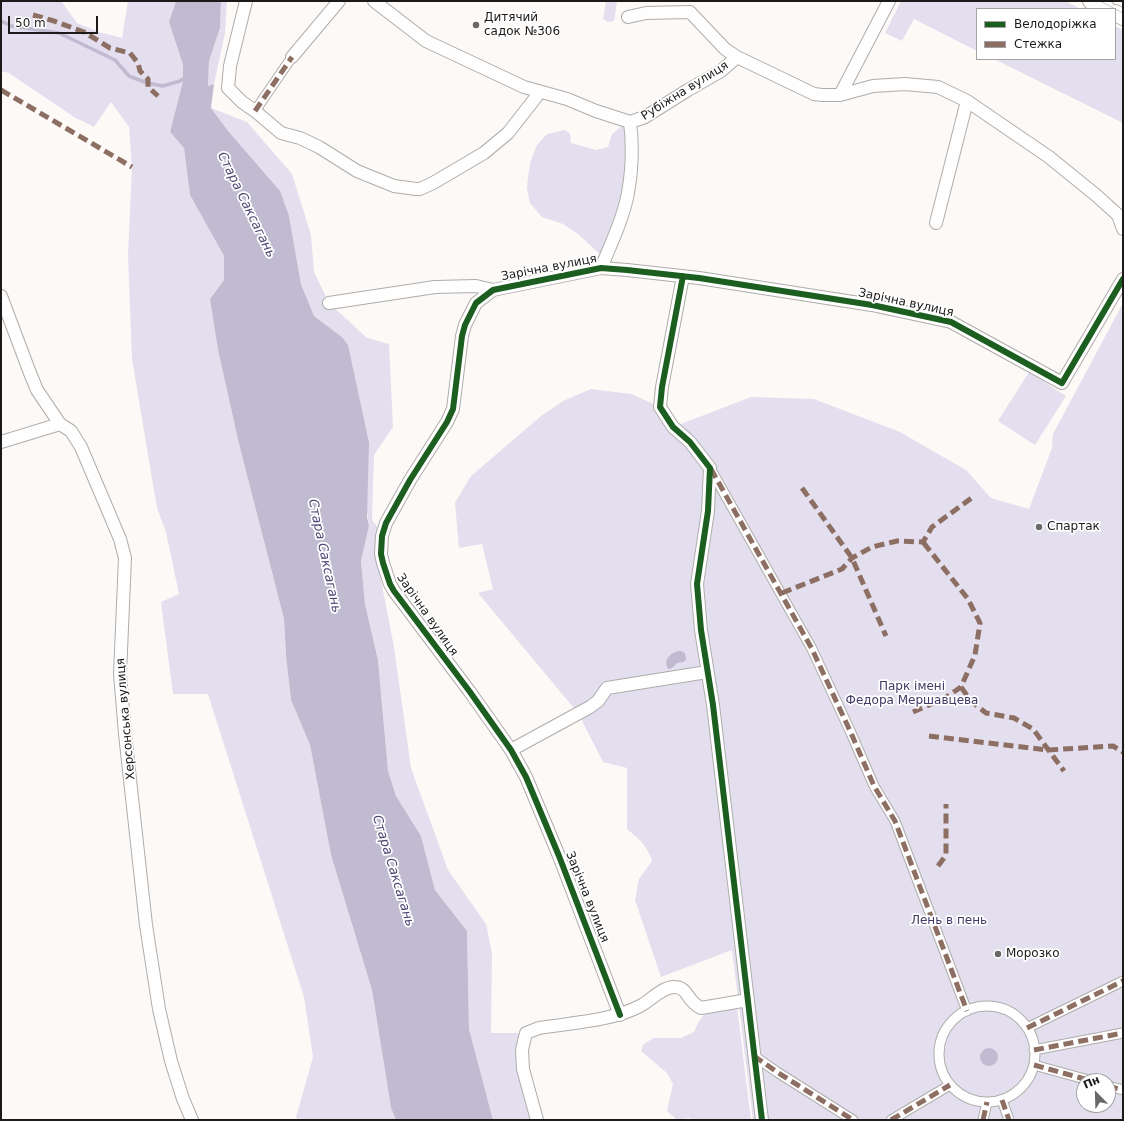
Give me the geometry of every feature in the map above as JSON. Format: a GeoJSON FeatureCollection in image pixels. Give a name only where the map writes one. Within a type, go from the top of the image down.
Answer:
{"type":"FeatureCollection","features":[{"type":"Feature","properties":{"kind":"main road"},"geometry":{"type":"LineString","coordinates":[[1091,1],[1105,8]]}},
{"type":"Feature","properties":{"kind":"street"},"geometry":{"type":"LineString","coordinates":[[246,1],[230,66],[228,88],[242,102],[256,111],[281,133],[300,138],[319,147],[357,172],[394,186],[420,189],[484,153],[508,133],[540,92]]}},
{"type":"Feature","properties":{"kind":"street"},"geometry":{"type":"LineString","coordinates":[[256,111],[292,57],[339,1]]}},
{"type":"Feature","properties":{"kind":"street","name":"Рубіжна вулиця"},"geometry":{"type":"LineString","coordinates":[[374,1],[426,41],[524,87],[567,99],[596,111],[630,122],[645,117],[721,71],[737,57]]}},
{"type":"Feature","properties":{"kind":"street"},"geometry":{"type":"LineString","coordinates":[[840,95],[889,1]]}},
{"type":"Feature","properties":{"kind":"street"},"geometry":{"type":"LineString","coordinates":[[628,17],[646,13],[690,12],[725,49],[737,57],[814,94],[840,95],[873,86],[906,84],[938,87],[967,101],[1055,162],[1118,215],[1123,229]]}},
{"type":"Feature","properties":{"kind":"street"},"geometry":{"type":"LineString","coordinates":[[936,222],[967,101]]}},
{"type":"Feature","properties":{"kind":"street"},"geometry":{"type":"LineString","coordinates":[[601,268],[622,214],[628,192],[632,154],[630,122]]}},
{"type":"Feature","properties":{"kind":"street","name":"Зарічна вулиця"},"geometry":{"type":"LineString","coordinates":[[329,304],[435,286],[476,286],[493,290],[601,268],[683,276],[872,305],[951,322],[1062,383],[1123,279]]}},
{"type":"Feature","properties":{"kind":"street"},"geometry":{"type":"LineString","coordinates":[[683,276],[662,387],[660,407],[673,427],[690,442],[710,468],[812,649],[874,786],[895,822],[967,1010]]}},
{"type":"Feature","properties":{"kind":"street","name":"Зарічна вулиця"},"geometry":{"type":"LineString","coordinates":[[493,290],[476,303],[465,325],[454,409],[410,480],[386,523],[382,536],[381,554],[386,575],[394,591],[470,692],[511,750],[526,777],[559,856],[620,1015]]}},
{"type":"Feature","properties":{"kind":"street","name":"Херсонська вулиця"},"geometry":{"type":"LineString","coordinates":[[1,296],[30,373],[44,401],[60,424],[72,431],[82,447],[120,539],[125,558],[120,674],[125,734],[146,925],[159,1009],[171,1061],[183,1099],[192,1120]]}},
{"type":"Feature","properties":{"kind":"street"},"geometry":{"type":"LineString","coordinates":[[1,442],[60,424]]}},
{"type":"Feature","properties":{"kind":"street"},"geometry":{"type":"LineString","coordinates":[[710,468],[708,511],[697,584],[701,630],[713,705],[762,1120]]}},
{"type":"Feature","properties":{"kind":"street"},"geometry":{"type":"LineString","coordinates":[[511,750],[590,707],[598,701],[607,688],[707,672]]}},
{"type":"Feature","properties":{"kind":"street"},"geometry":{"type":"LineString","coordinates":[[1027,1028],[1123,981]]}},
{"type":"Feature","properties":{"kind":"street"},"geometry":{"type":"LineString","coordinates":[[537,1120],[523,1069],[522,1050],[526,1033],[538,1028],[620,1015],[640,1006],[664,990],[673,987],[681,988],[687,993],[693,1003],[702,1008],[748,1000]]}},
{"type":"Feature","properties":{"kind":"street"},"geometry":{"type":"LineString","coordinates":[[980,1007],[998,1008],[1012,1013],[1027,1028],[1032,1038],[1034,1065],[1028,1078],[1015,1093],[1002,1100],[987,1102],[967,1098],[958,1093],[944,1078],[938,1056],[943,1033],[951,1022],[967,1010],[980,1007]]}},
{"type":"Feature","properties":{"kind":"street"},"geometry":{"type":"LineString","coordinates":[[1034,1050],[1123,1032]]}},
{"type":"Feature","properties":{"kind":"street"},"geometry":{"type":"LineString","coordinates":[[754,1056],[853,1120]]}},
{"type":"Feature","properties":{"kind":"street"},"geometry":{"type":"LineString","coordinates":[[1034,1065],[1076,1077]]}},
{"type":"Feature","properties":{"kind":"street"},"geometry":{"type":"LineString","coordinates":[[891,1120],[950,1085]]}},
{"type":"Feature","properties":{"kind":"street"},"geometry":{"type":"LineString","coordinates":[[1002,1100],[1009,1120]]}},
{"type":"Feature","properties":{"kind":"street"},"geometry":{"type":"LineString","coordinates":[[983,1120],[987,1102]]}},
{"type":"Feature","properties":{"kind":"green space"},"geometry":{"type":"Polygon","coordinates":[[[1,1],[61,1],[77,23],[99,32],[122,38],[128,1],[176,1],[169,22],[183,65],[183,81],[170,132],[184,148],[190,195],[224,256],[224,280],[210,299],[218,350],[239,444],[284,619],[291,700],[310,745],[331,855],[372,990],[391,1108],[396,1120],[298,1120],[296,1117],[313,1057],[304,997],[208,694],[173,694],[161,602],[179,594],[166,532],[157,508],[132,359],[128,255],[132,167],[129,127],[111,102],[94,127],[74,117],[9,73],[1,71],[1,1]]]}},
{"type":"Feature","properties":{"kind":"green space"},"geometry":{"type":"Polygon","coordinates":[[[221,1],[227,1],[225,33],[214,84],[208,86],[209,61],[220,28],[221,1]]]}},
{"type":"Feature","properties":{"kind":"green space"},"geometry":{"type":"Polygon","coordinates":[[[606,1],[617,1],[614,21],[608,22],[603,19],[606,1]]]}},
{"type":"Feature","properties":{"kind":"green space"},"geometry":{"type":"Polygon","coordinates":[[[901,1],[1065,1],[1079,8],[976,8],[976,50],[914,19],[902,41],[885,33],[901,1]]]}},
{"type":"Feature","properties":{"kind":"green space"},"geometry":{"type":"Polygon","coordinates":[[[1116,26],[1123,30],[1123,123],[996,60],[1116,60],[1116,26]]]}},
{"type":"Feature","properties":{"kind":"green space"},"geometry":{"type":"Polygon","coordinates":[[[211,108],[247,122],[292,174],[311,235],[314,272],[329,303],[367,338],[389,344],[393,427],[374,455],[372,520],[384,535],[380,575],[394,647],[411,768],[448,870],[486,924],[492,953],[491,1033],[526,1033],[522,1050],[537,1120],[493,1120],[469,1029],[467,931],[435,890],[421,836],[396,796],[388,771],[378,660],[365,604],[361,561],[369,526],[342,337],[314,316],[301,284],[289,216],[211,108]]]}},
{"type":"Feature","properties":{"kind":"green space"},"geometry":{"type":"Polygon","coordinates":[[[621,127],[627,127],[629,179],[605,259],[578,234],[563,224],[542,217],[530,203],[527,188],[528,176],[531,160],[537,145],[547,134],[565,130],[570,134],[571,143],[596,150],[608,147],[612,134],[621,127]]]}},
{"type":"Feature","properties":{"kind":"green space","name":"Парк імені Федора Мершавцева"},"geometry":{"type":"Polygon","coordinates":[[[1123,303],[1123,1120],[753,1120],[732,950],[661,977],[635,900],[639,879],[652,861],[645,846],[627,829],[627,768],[603,762],[578,713],[478,593],[493,589],[482,544],[459,548],[455,503],[471,476],[541,416],[563,401],[591,389],[631,394],[660,407],[673,427],[751,397],[814,399],[900,432],[966,470],[991,498],[1029,509],[1052,448],[1053,434],[1123,303]]]}},
{"type":"Feature","properties":{"kind":"green space"},"geometry":{"type":"Polygon","coordinates":[[[1029,372],[1066,396],[1035,445],[998,421],[1029,372]]]}},
{"type":"Feature","properties":{"kind":"green space"},"geometry":{"type":"Polygon","coordinates":[[[728,997],[737,1007],[751,1120],[691,1120],[690,1118],[677,1120],[667,1111],[673,1084],[667,1073],[641,1051],[643,1045],[653,1038],[681,1038],[694,1032],[698,1023],[712,1003],[728,997]]]}},
{"type":"Feature","properties":{"kind":"water","name":"Стара Саксагань"},"geometry":{"type":"Polygon","coordinates":[[[176,1],[221,1],[220,28],[209,61],[208,86],[214,84],[211,108],[228,131],[280,191],[289,216],[301,284],[314,316],[342,337],[348,345],[369,443],[367,517],[369,526],[361,561],[365,604],[378,660],[388,771],[396,796],[421,836],[435,890],[467,931],[469,1029],[493,1120],[396,1120],[391,1108],[372,990],[331,855],[310,745],[291,700],[284,619],[239,444],[218,350],[210,299],[224,280],[224,256],[190,195],[184,148],[170,132],[183,81],[183,65],[169,22],[176,1]]]}},
{"type":"Feature","properties":{"kind":"water"},"geometry":{"type":"Polygon","coordinates":[[[678,651],[685,653],[686,660],[677,663],[672,668],[668,669],[666,663],[668,658],[678,651]]]}},
{"type":"Feature","properties":{"kind":"water"},"geometry":{"type":"Polygon","coordinates":[[[989,1048],[995,1051],[998,1057],[995,1063],[989,1066],[983,1063],[980,1057],[983,1051],[989,1048]]]}},
{"type":"Feature","properties":{"kind":"waterway"},"geometry":{"type":"LineString","coordinates":[[1,21],[11,26],[59,33],[115,60],[129,76],[147,83],[163,86],[180,81],[186,77]]}},
{"type":"Feature","properties":{"kind":"tram line"},"geometry":{"type":"LineString","coordinates":[[1100,1],[1113,8]]}},
{"type":"Feature","properties":{"kind":"tram line"},"geometry":{"type":"LineString","coordinates":[[1116,9],[1123,13]]}},
{"type":"Feature","properties":{"kind":"marked path"},"geometry":{"type":"LineString","coordinates":[[33,15],[84,32],[110,48],[130,53],[138,63],[140,71],[148,79],[148,87],[158,96]]}},
{"type":"Feature","properties":{"kind":"marked path"},"geometry":{"type":"LineString","coordinates":[[255,111],[292,57]]}},
{"type":"Feature","properties":{"kind":"marked path"},"geometry":{"type":"LineString","coordinates":[[1,90],[132,167]]}},
{"type":"Feature","properties":{"kind":"marked path"},"geometry":{"type":"LineString","coordinates":[[711,469],[812,649],[874,786],[895,821],[967,1011]]}},
{"type":"Feature","properties":{"kind":"marked path"},"geometry":{"type":"LineString","coordinates":[[802,488],[852,558],[886,636]]}},
{"type":"Feature","properties":{"kind":"marked path"},"geometry":{"type":"LineString","coordinates":[[782,593],[842,569],[852,558],[872,547],[897,541],[923,542],[932,527],[973,497]]}},
{"type":"Feature","properties":{"kind":"marked path"},"geometry":{"type":"LineString","coordinates":[[913,712],[945,698],[961,687],[975,655],[980,623],[968,599],[923,542]]}},
{"type":"Feature","properties":{"kind":"marked path"},"geometry":{"type":"LineString","coordinates":[[961,687],[971,701],[986,713],[1014,718],[1033,729],[1064,771]]}},
{"type":"Feature","properties":{"kind":"marked path"},"geometry":{"type":"LineString","coordinates":[[929,736],[1048,750],[1113,746],[1123,752]]}},
{"type":"Feature","properties":{"kind":"marked path"},"geometry":{"type":"LineString","coordinates":[[938,866],[946,855],[946,804]]}},
{"type":"Feature","properties":{"kind":"marked path"},"geometry":{"type":"LineString","coordinates":[[1027,1028],[1123,981]]}},
{"type":"Feature","properties":{"kind":"marked path"},"geometry":{"type":"LineString","coordinates":[[1034,1050],[1123,1033]]}},
{"type":"Feature","properties":{"kind":"marked path"},"geometry":{"type":"LineString","coordinates":[[754,1056],[853,1120]]}},
{"type":"Feature","properties":{"kind":"marked path"},"geometry":{"type":"LineString","coordinates":[[1034,1065],[1076,1077]]}},
{"type":"Feature","properties":{"kind":"marked path"},"geometry":{"type":"LineString","coordinates":[[891,1120],[950,1085]]}},
{"type":"Feature","properties":{"kind":"marked path"},"geometry":{"type":"LineString","coordinates":[[1116,1088],[1123,1090]]}},
{"type":"Feature","properties":{"kind":"marked path"},"geometry":{"type":"LineString","coordinates":[[1002,1100],[1009,1120]]}},
{"type":"Feature","properties":{"kind":"marked path"},"geometry":{"type":"LineString","coordinates":[[983,1120],[987,1102]]}},
{"type":"Feature","properties":{"kind":"cycle path"},"geometry":{"type":"LineString","coordinates":[[620,1015],[559,856],[526,777],[511,750],[470,692],[394,591],[390,584],[381,554],[382,536],[386,523],[410,480],[447,422],[453,409],[462,336],[465,325],[476,303],[493,290],[601,268],[699,278],[872,305],[951,322],[1062,383],[1123,279]]}},
{"type":"Feature","properties":{"kind":"cycle path"},"geometry":{"type":"LineString","coordinates":[[683,276],[662,387],[660,407],[673,427],[690,442],[710,468],[708,511],[697,584],[701,630],[713,705],[762,1120]]}},
{"type":"Feature","properties":{"kind":"place","name":"Дитячий садок №306"},"geometry":{"type":"Point","coordinates":[476,25]}},
{"type":"Feature","properties":{"kind":"place","name":"Спартак"},"geometry":{"type":"Point","coordinates":[1039,527]}},
{"type":"Feature","properties":{"kind":"place","name":"Морозко"},"geometry":{"type":"Point","coordinates":[998,954]}},
{"type":"Feature","properties":{"kind":"park label","name":"Лень в пень"},"geometry":{"type":"Point","coordinates":[949,921]}}]}
